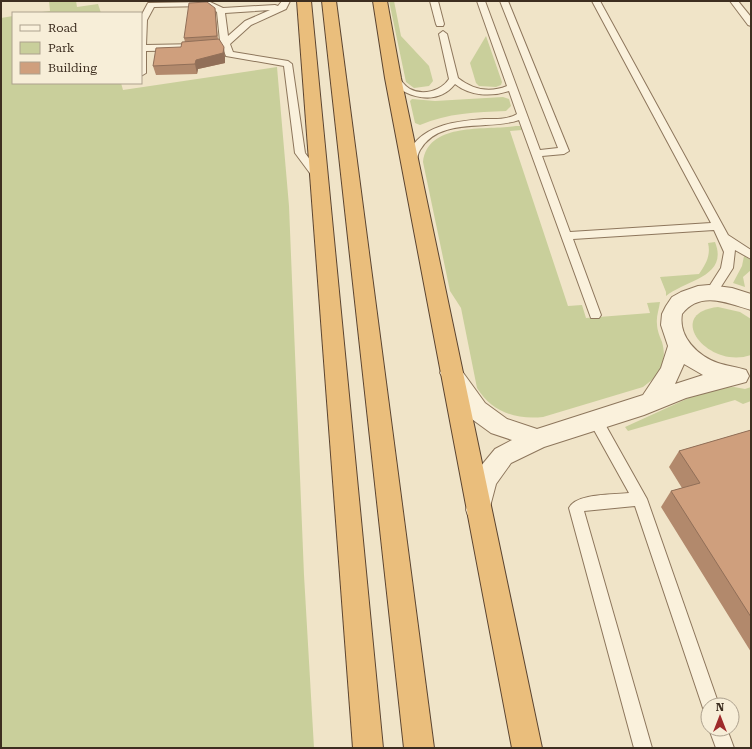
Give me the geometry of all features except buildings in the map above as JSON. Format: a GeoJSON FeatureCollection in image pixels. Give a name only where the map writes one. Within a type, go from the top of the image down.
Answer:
{"type":"FeatureCollection","features":[{"type":"Feature","properties":{"kind":"highway"},"geometry":{"type":"LineString","coordinates":[[304,1],[368,748]]}},
{"type":"Feature","properties":{"kind":"highway"},"geometry":{"type":"LineString","coordinates":[[329,1],[419,748]]}},
{"type":"Feature","properties":{"kind":"highway"},"geometry":{"type":"LineString","coordinates":[[380,1],[392,78],[526,748]]}},
{"type":"Feature","properties":{"kind":"street"},"geometry":{"type":"LineString","coordinates":[[744,376],[724,374],[708,368],[688,356],[675,339],[671,325],[673,312],[681,302],[689,297],[711,293],[730,294],[751,302]]}},
{"type":"Feature","properties":{"kind":"street"},"geometry":{"type":"LineString","coordinates":[[651,401],[671,371],[679,346]]}},
{"type":"Feature","properties":{"kind":"street"},"geometry":{"type":"LineString","coordinates":[[452,373],[477,410],[499,426],[537,439]]}},
{"type":"Feature","properties":{"kind":"street"},"geometry":{"type":"LineString","coordinates":[[478,511],[485,480],[503,456],[537,439],[636,408],[651,401],[698,385],[744,376]]}},
{"type":"Feature","properties":{"kind":"lane"},"geometry":{"type":"LineString","coordinates":[[434,1],[440,24]]}},
{"type":"Feature","properties":{"kind":"lane"},"geometry":{"type":"LineString","coordinates":[[481,1],[595,315]]}},
{"type":"Feature","properties":{"kind":"lane"},"geometry":{"type":"LineString","coordinates":[[504,1],[564,151],[536,152]]}},
{"type":"Feature","properties":{"kind":"lane"},"geometry":{"type":"LineString","coordinates":[[596,1],[718,226],[730,252],[727,268],[711,293]]}},
{"type":"Feature","properties":{"kind":"lane"},"geometry":{"type":"LineString","coordinates":[[734,1],[751,23]]}},
{"type":"Feature","properties":{"kind":"lane"},"geometry":{"type":"LineString","coordinates":[[210,4],[221,11],[285,4],[248,24],[225,44],[198,47],[142,48],[143,20],[151,5],[210,4]]}},
{"type":"Feature","properties":{"kind":"lane"},"geometry":{"type":"LineString","coordinates":[[221,11],[225,44],[230,54],[288,64],[300,153],[319,178]]}},
{"type":"Feature","properties":{"kind":"lane"},"geometry":{"type":"LineString","coordinates":[[442,34],[454,79],[465,88],[477,91],[504,91],[512,87]]}},
{"type":"Feature","properties":{"kind":"lane"},"geometry":{"type":"LineString","coordinates":[[392,78],[406,90],[420,94],[433,94],[445,90],[454,79]]}},
{"type":"Feature","properties":{"kind":"lane"},"geometry":{"type":"LineString","coordinates":[[410,166],[416,148],[428,136],[446,127],[471,123],[506,121],[522,115]]}},
{"type":"Feature","properties":{"kind":"lane"},"geometry":{"type":"LineString","coordinates":[[567,236],[718,226]]}},
{"type":"Feature","properties":{"kind":"lane"},"geometry":{"type":"LineString","coordinates":[[724,238],[751,255]]}},
{"type":"Feature","properties":{"kind":"lane"},"geometry":{"type":"LineString","coordinates":[[596,421],[640,499],[707,697]]}},
{"type":"Feature","properties":{"kind":"lane"},"geometry":{"type":"LineString","coordinates":[[640,499],[583,504],[576,508],[642,748]]}},
{"type":"Feature","properties":{"kind":"lane"},"geometry":{"type":"LineString","coordinates":[[721,737],[725,748]]}},
{"type":"Feature","properties":{"kind":"green space"},"geometry":{"type":"Polygon","coordinates":[[[49,1],[76,1],[77,7],[98,4],[101,12],[42,12],[50,11],[49,1]]]}},
{"type":"Feature","properties":{"kind":"green space"},"geometry":{"type":"Polygon","coordinates":[[[389,1],[394,1],[401,36],[429,66],[433,81],[429,86],[414,88],[406,82],[389,1]]]}},
{"type":"Feature","properties":{"kind":"green space"},"geometry":{"type":"Polygon","coordinates":[[[12,16],[12,84],[121,84],[123,90],[277,67],[289,206],[304,575],[314,748],[1,748],[1,18],[12,16]]]}},
{"type":"Feature","properties":{"kind":"green space"},"geometry":{"type":"Polygon","coordinates":[[[486,36],[502,82],[501,85],[496,87],[479,86],[476,83],[470,63],[486,36]]]}},
{"type":"Feature","properties":{"kind":"green space"},"geometry":{"type":"Polygon","coordinates":[[[503,97],[509,99],[511,106],[506,111],[452,116],[420,125],[415,123],[410,101],[412,99],[435,101],[503,97]]]}},
{"type":"Feature","properties":{"kind":"green space"},"geometry":{"type":"Polygon","coordinates":[[[520,126],[522,130],[510,131],[568,306],[582,305],[586,318],[650,313],[647,303],[660,302],[657,326],[664,350],[661,368],[654,378],[643,387],[543,417],[533,418],[506,413],[497,409],[477,388],[461,308],[450,291],[423,162],[427,149],[436,140],[447,134],[460,130],[520,126]]]}},
{"type":"Feature","properties":{"kind":"green space"},"geometry":{"type":"Polygon","coordinates":[[[715,242],[718,254],[716,263],[711,270],[666,296],[666,292],[660,277],[699,274],[707,259],[709,252],[708,243],[715,242]]]}},
{"type":"Feature","properties":{"kind":"green space"},"geometry":{"type":"Polygon","coordinates":[[[744,256],[751,260],[751,270],[743,277],[745,287],[733,283],[742,266],[744,256]]]}},
{"type":"Feature","properties":{"kind":"green space"},"geometry":{"type":"Polygon","coordinates":[[[718,307],[740,312],[751,319],[751,355],[735,357],[720,355],[707,348],[698,339],[693,329],[694,319],[702,311],[718,307]]]}},
{"type":"Feature","properties":{"kind":"green space"},"geometry":{"type":"Polygon","coordinates":[[[734,387],[745,389],[751,387],[751,401],[743,404],[735,400],[628,431],[625,427],[704,391],[717,388],[734,387]]]}}]}
